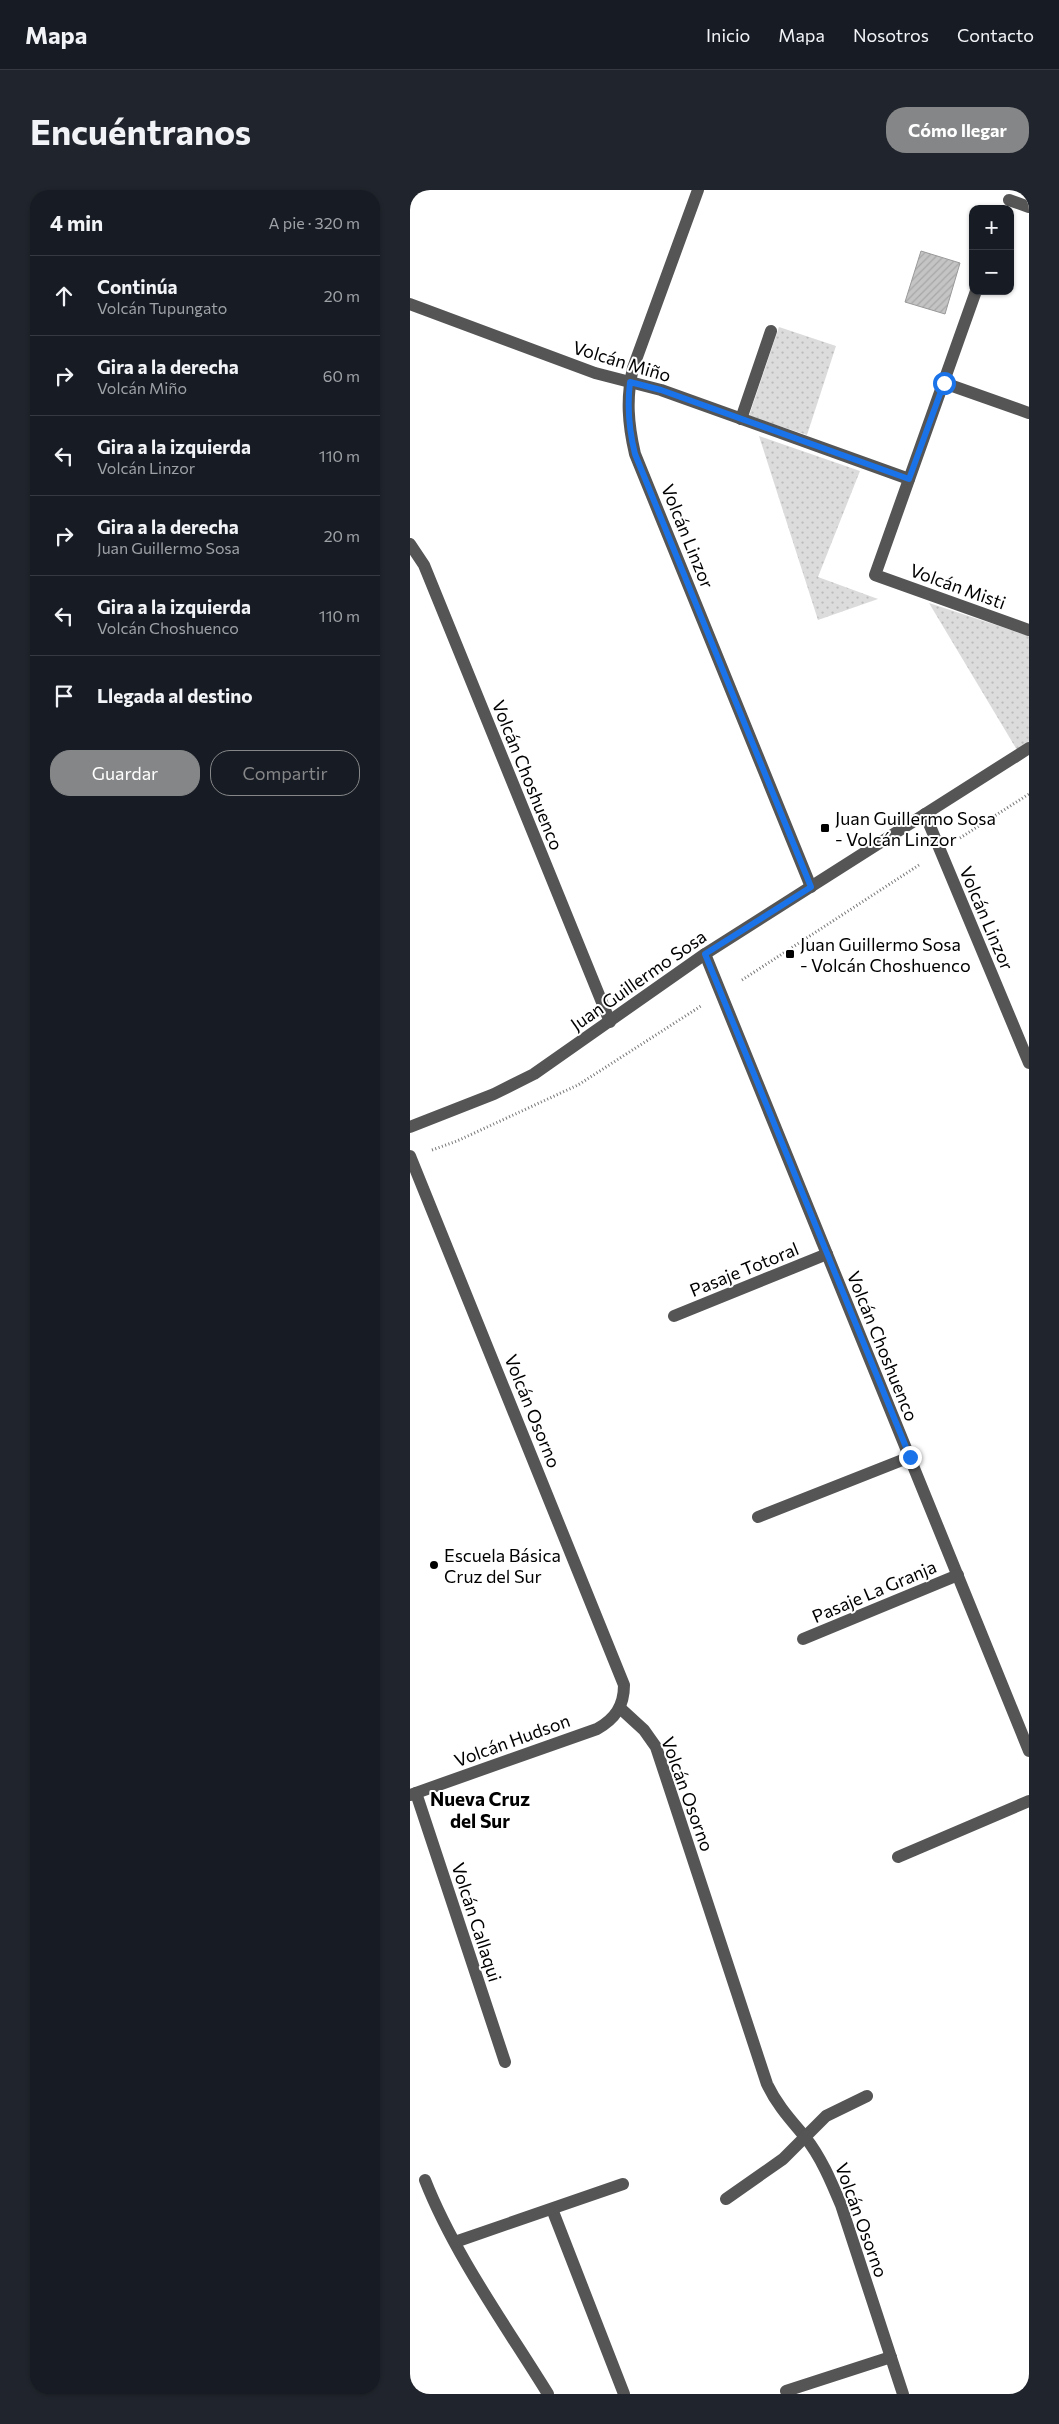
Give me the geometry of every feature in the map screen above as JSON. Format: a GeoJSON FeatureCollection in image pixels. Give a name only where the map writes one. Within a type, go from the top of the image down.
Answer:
{"type":"FeatureCollection","features":[{"type":"Feature","properties":{"kind":"street","name":"Volcán Linzor"},"geometry":{"type":"LineString","coordinates":[[698,190],[641,344],[630,382],[628,416],[635,454],[811,887]]}},
{"type":"Feature","properties":{"kind":"street"},"geometry":{"type":"LineString","coordinates":[[1009,200],[1029,207]]}},
{"type":"Feature","properties":{"kind":"street"},"geometry":{"type":"LineString","coordinates":[[909,479],[975,295]]}},
{"type":"Feature","properties":{"kind":"street","name":"Volcán Miño"},"geometry":{"type":"LineString","coordinates":[[410,304],[595,373],[661,390],[909,479]]}},
{"type":"Feature","properties":{"kind":"street"},"geometry":{"type":"LineString","coordinates":[[741,419],[771,331]]}},
{"type":"Feature","properties":{"kind":"street"},"geometry":{"type":"LineString","coordinates":[[944,383],[1029,413]]}},
{"type":"Feature","properties":{"kind":"street","name":"Volcán Misti"},"geometry":{"type":"LineString","coordinates":[[909,479],[875,575],[1029,630]]}},
{"type":"Feature","properties":{"kind":"street","name":"Volcán Choshuenco"},"geometry":{"type":"LineString","coordinates":[[410,544],[424,565],[610,1022]]}},
{"type":"Feature","properties":{"kind":"street","name":"Juan Guillermo Sosa"},"geometry":{"type":"LineString","coordinates":[[410,1127],[494,1094],[534,1074],[705,954],[1029,748]]}},
{"type":"Feature","properties":{"kind":"street","name":"Volcán Linzor"},"geometry":{"type":"LineString","coordinates":[[925,814],[1029,1063]]}},
{"type":"Feature","properties":{"kind":"street","name":"Volcán Choshuenco"},"geometry":{"type":"LineString","coordinates":[[705,954],[1029,1751]]}},
{"type":"Feature","properties":{"kind":"street","name":"Volcán Osorno"},"geometry":{"type":"LineString","coordinates":[[410,1156],[620,1674],[624,1696],[620,1708],[644,1730],[656,1748],[767,2084],[785,2116],[805,2137],[828,2175],[841,2205],[903,2394]]}},
{"type":"Feature","properties":{"kind":"street","name":"Pasaje Totoral"},"geometry":{"type":"LineString","coordinates":[[674,1316],[827,1254]]}},
{"type":"Feature","properties":{"kind":"street"},"geometry":{"type":"LineString","coordinates":[[758,1516],[910,1457]]}},
{"type":"Feature","properties":{"kind":"street","name":"Pasaje La Granja"},"geometry":{"type":"LineString","coordinates":[[803,1639],[958,1575]]}},
{"type":"Feature","properties":{"kind":"street","name":"Volcán Hudson"},"geometry":{"type":"LineString","coordinates":[[413,1794],[596,1729],[606,1724],[620,1708]]}},
{"type":"Feature","properties":{"kind":"street","name":"Volcán Callaqui"},"geometry":{"type":"LineString","coordinates":[[413,1794],[505,2062]]}},
{"type":"Feature","properties":{"kind":"street"},"geometry":{"type":"LineString","coordinates":[[898,1857],[1029,1801]]}},
{"type":"Feature","properties":{"kind":"street"},"geometry":{"type":"LineString","coordinates":[[726,2199],[783,2159],[826,2116],[867,2096]]}},
{"type":"Feature","properties":{"kind":"street"},"geometry":{"type":"LineString","coordinates":[[425,2180],[455,2242],[548,2394]]}},
{"type":"Feature","properties":{"kind":"street"},"geometry":{"type":"LineString","coordinates":[[455,2242],[623,2184]]}},
{"type":"Feature","properties":{"kind":"street"},"geometry":{"type":"LineString","coordinates":[[552,2209],[624,2394]]}},
{"type":"Feature","properties":{"kind":"street"},"geometry":{"type":"LineString","coordinates":[[786,2391],[891,2357]]}},
{"type":"Feature","properties":{"kind":"shaded area"},"geometry":{"type":"Polygon","coordinates":[[[779,327],[836,346],[807,435],[749,416],[779,327]]]}},
{"type":"Feature","properties":{"kind":"shaded area"},"geometry":{"type":"Polygon","coordinates":[[[759,436],[860,471],[818,577],[878,599],[818,620],[759,436]]]}},
{"type":"Feature","properties":{"kind":"shaded area"},"geometry":{"type":"Polygon","coordinates":[[[929,603],[1029,636],[1029,743],[1017,750],[929,603]]]}},
{"type":"Feature","properties":{"kind":"building"},"geometry":{"type":"Polygon","coordinates":[[[921,251],[960,263],[945,314],[905,302],[921,251]]]}},
{"type":"Feature","properties":{"kind":"place","name":"Juan Guillermo Sosa - Volcán Linzor"},"geometry":{"type":"Point","coordinates":[825,828]}},
{"type":"Feature","properties":{"kind":"place","name":"Juan Guillermo Sosa - Volcán Choshuenco"},"geometry":{"type":"Point","coordinates":[790,954]}},
{"type":"Feature","properties":{"kind":"place","name":"Escuela Básica Cruz del Sur"},"geometry":{"type":"Point","coordinates":[434,1565]}},
{"type":"Feature","properties":{"kind":"district","name":"Nueva Cruz del Sur"},"geometry":{"type":"Point","coordinates":[480,1809]}},
{"type":"Feature","properties":{"kind":"route"},"geometry":{"type":"LineString","coordinates":[[910,1457],[705,954],[811,887],[635,454],[630,435],[628,398],[630,382],[661,390],[909,479],[944,383]]}}]}
